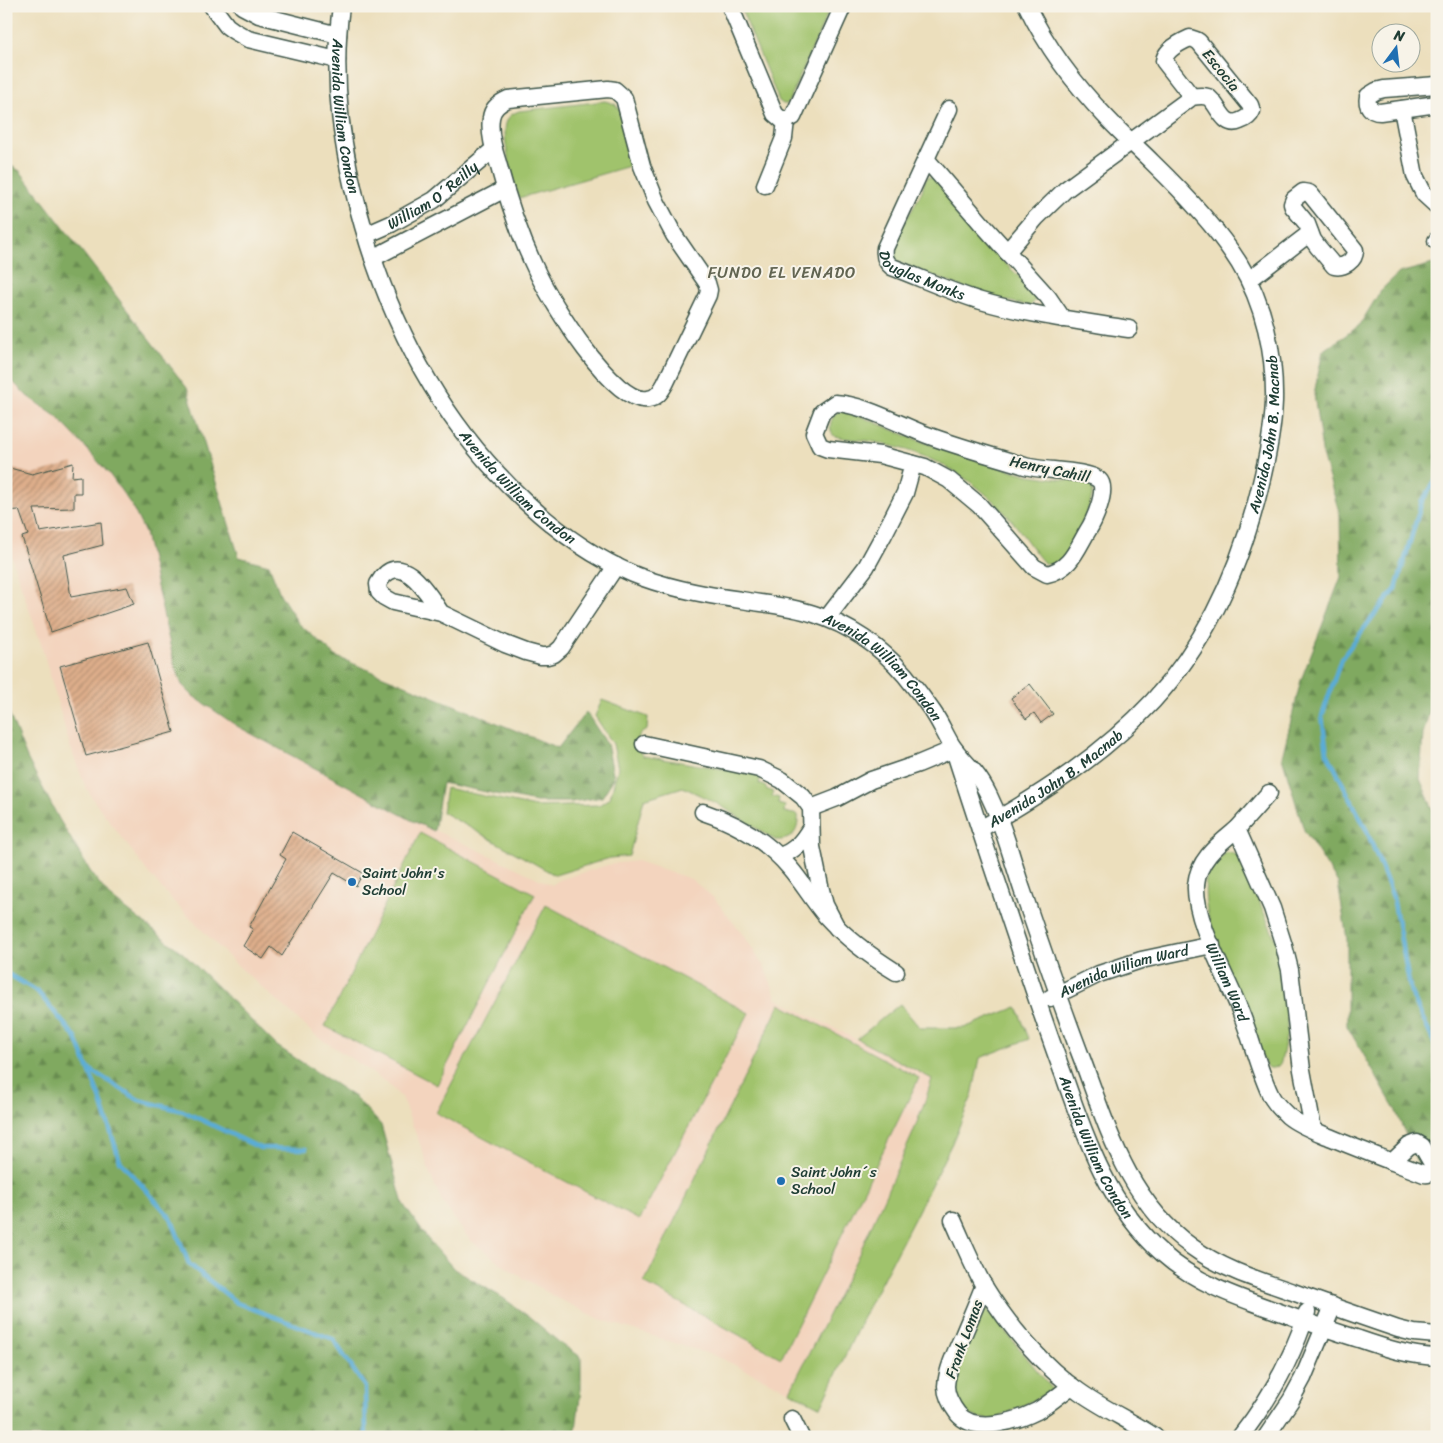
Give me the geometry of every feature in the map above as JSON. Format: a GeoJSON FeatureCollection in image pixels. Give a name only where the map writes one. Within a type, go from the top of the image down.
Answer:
{"type":"FeatureCollection","features":[{"type":"Feature","properties":{"kind":"street"},"geometry":{"type":"LineString","coordinates":[[212,6],[227,26],[240,36],[338,60]]}},
{"type":"Feature","properties":{"kind":"street"},"geometry":{"type":"LineString","coordinates":[[242,6],[259,15],[338,35]]}},
{"type":"Feature","properties":{"kind":"street","name":"Avenida William Condon"},"geometry":{"type":"LineString","coordinates":[[341,6],[338,35],[338,100],[341,126],[350,178],[373,258],[396,320],[420,368],[453,419],[476,449],[537,513],[575,542],[616,566],[649,580],[690,591],[792,608],[827,618],[864,638],[884,653],[910,681],[933,712],[954,749],[1074,1106],[1095,1158],[1118,1202],[1139,1230],[1164,1255],[1193,1276],[1226,1292],[1391,1350],[1437,1357]]}},
{"type":"Feature","properties":{"kind":"street"},"geometry":{"type":"LineString","coordinates":[[730,6],[775,114],[782,120],[786,120],[795,113],[843,6]]}},
{"type":"Feature","properties":{"kind":"street","name":"Avenida John B. Macnab"},"geometry":{"type":"LineString","coordinates":[[980,829],[1060,778],[1101,749],[1136,719],[1155,698],[1188,655],[1228,587],[1245,541],[1264,472],[1273,421],[1274,382],[1270,347],[1259,304],[1239,262],[1190,202],[1108,120],[1069,74],[1041,32],[1027,6]]}},
{"type":"Feature","properties":{"kind":"street","name":"Escocia"},"geometry":{"type":"LineString","coordinates":[[1190,38],[1199,42],[1250,105],[1251,114],[1238,122],[1232,122],[1226,120],[1208,97],[1192,97],[1164,61],[1167,53],[1190,38]]}},
{"type":"Feature","properties":{"kind":"street"},"geometry":{"type":"LineString","coordinates":[[1437,85],[1376,90],[1368,96],[1368,106],[1375,112],[1437,104]]}},
{"type":"Feature","properties":{"kind":"street","name":"William O´Reilly"},"geometry":{"type":"LineString","coordinates":[[608,89],[615,90],[624,98],[642,166],[656,201],[674,235],[710,290],[665,384],[656,396],[648,400],[632,396],[601,369],[576,338],[539,275],[505,189],[494,149],[491,118],[496,107],[501,102],[508,99],[608,89]]}},
{"type":"Feature","properties":{"kind":"street"},"geometry":{"type":"LineString","coordinates":[[1007,252],[1036,218],[1059,196],[1192,97]]}},
{"type":"Feature","properties":{"kind":"street","name":"Douglas Monks"},"geometry":{"type":"LineString","coordinates":[[949,109],[885,248],[884,254],[888,263],[980,300],[1016,310],[1129,329]]}},
{"type":"Feature","properties":{"kind":"street"},"geometry":{"type":"LineString","coordinates":[[1402,109],[1415,176],[1424,194],[1437,206]]}},
{"type":"Feature","properties":{"kind":"street"},"geometry":{"type":"LineString","coordinates":[[765,185],[786,130],[786,120]]}},
{"type":"Feature","properties":{"kind":"street","name":"William O´Reilly"},"geometry":{"type":"LineString","coordinates":[[366,235],[391,224],[434,200],[494,149]]}},
{"type":"Feature","properties":{"kind":"street"},"geometry":{"type":"LineString","coordinates":[[926,159],[1048,297],[1063,319]]}},
{"type":"Feature","properties":{"kind":"street","name":"William O´Reilly"},"geometry":{"type":"LineString","coordinates":[[373,258],[505,189]]}},
{"type":"Feature","properties":{"kind":"street"},"geometry":{"type":"LineString","coordinates":[[1249,280],[1310,233]]}},
{"type":"Feature","properties":{"kind":"street","name":"Henry Cahill"},"geometry":{"type":"LineString","coordinates":[[835,403],[853,405],[929,436],[1029,467],[1093,476],[1103,484],[1103,492],[1090,526],[1069,564],[1057,572],[1047,574],[1034,567],[979,505],[949,480],[925,467],[913,464],[880,455],[828,449],[820,446],[814,433],[822,412],[835,403]]}},
{"type":"Feature","properties":{"kind":"street"},"geometry":{"type":"LineString","coordinates":[[827,618],[866,567],[884,536],[905,493],[913,464]]}},
{"type":"Feature","properties":{"kind":"street"},"geometry":{"type":"LineString","coordinates":[[441,613],[505,644],[534,654],[547,656],[554,654],[561,648],[616,566]]}},
{"type":"Feature","properties":{"kind":"street"},"geometry":{"type":"LineString","coordinates":[[644,744],[759,769],[782,780],[793,788],[811,808],[812,847],[820,886],[825,905],[837,928]]}},
{"type":"Feature","properties":{"kind":"street"},"geometry":{"type":"LineString","coordinates":[[811,808],[837,798],[871,780],[954,749]]}},
{"type":"Feature","properties":{"kind":"street","name":"Avenida William Condon"},"geometry":{"type":"LineString","coordinates":[[954,749],[978,776],[999,818],[1058,994],[1113,1142],[1133,1183],[1153,1212],[1179,1238],[1231,1270],[1398,1329],[1414,1333],[1437,1335]]}},
{"type":"Feature","properties":{"kind":"street","name":"William Ward"},"geometry":{"type":"LineString","coordinates":[[1269,793],[1237,829],[1206,857],[1198,873],[1196,886],[1199,912],[1277,1105],[1290,1117],[1313,1129],[1392,1162]]}},
{"type":"Feature","properties":{"kind":"street"},"geometry":{"type":"LineString","coordinates":[[703,812],[736,825],[766,844],[798,878],[815,903],[837,928],[865,952],[896,972]]}},
{"type":"Feature","properties":{"kind":"street"},"geometry":{"type":"LineString","coordinates":[[779,856],[787,854],[794,849],[811,827]]}},
{"type":"Feature","properties":{"kind":"street"},"geometry":{"type":"LineString","coordinates":[[1237,829],[1272,908],[1284,946],[1290,970],[1302,1070],[1313,1129]]}},
{"type":"Feature","properties":{"kind":"street","name":"Avenida Wiliam Ward"},"geometry":{"type":"LineString","coordinates":[[1039,1004],[1099,974],[1141,960],[1212,945]]}},
{"type":"Feature","properties":{"kind":"street","name":"Frank Lomas"},"geometry":{"type":"LineString","coordinates":[[953,1220],[984,1285],[1036,1354],[1072,1386],[1090,1399],[1155,1437]]}},
{"type":"Feature","properties":{"kind":"street","name":"Frank Lomas"},"geometry":{"type":"LineString","coordinates":[[984,1285],[948,1373],[946,1386],[949,1400],[960,1416],[968,1422],[983,1425],[1015,1420],[1037,1410],[1072,1386]]}},
{"type":"Feature","properties":{"kind":"street"},"geometry":{"type":"LineString","coordinates":[[1240,1437],[1262,1407],[1286,1365],[1311,1299]]}},
{"type":"Feature","properties":{"kind":"street"},"geometry":{"type":"LineString","coordinates":[[1266,1437],[1291,1400],[1303,1378],[1333,1306]]}},
{"type":"Feature","properties":{"kind":"street"},"geometry":{"type":"LineString","coordinates":[[792,1419],[801,1437]]}},
{"type":"Feature","properties":{"kind":"shaded area","name":"Saint John's School"},"geometry":{"type":"Polygon","coordinates":[[[6,375],[27,396],[57,417],[110,475],[132,506],[145,533],[165,621],[237,726],[411,820],[552,885],[559,880],[611,864],[637,861],[691,879],[714,898],[747,940],[766,970],[777,999],[932,1078],[913,1133],[857,1258],[790,1391],[718,1357],[600,1319],[555,1297],[510,1270],[470,1240],[443,1203],[431,1177],[401,1097],[389,1085],[315,1035],[235,963],[172,900],[150,875],[92,798],[84,783],[70,746],[41,644],[6,546],[6,375]]]}},
{"type":"Feature","properties":{"kind":"green space"},"geometry":{"type":"Polygon","coordinates":[[[740,6],[831,6],[787,104],[779,101],[740,6]]]}},
{"type":"Feature","properties":{"kind":"green space"},"geometry":{"type":"Polygon","coordinates":[[[605,101],[615,104],[621,112],[633,165],[519,198],[506,148],[505,128],[509,117],[519,111],[605,101]]]}},
{"type":"Feature","properties":{"kind":"green space"},"geometry":{"type":"Polygon","coordinates":[[[6,163],[20,171],[187,388],[239,557],[269,565],[280,594],[298,623],[337,657],[558,748],[586,712],[607,744],[614,778],[602,797],[571,802],[536,802],[442,783],[434,831],[237,726],[193,696],[182,685],[175,667],[145,533],[132,506],[110,475],[57,417],[27,396],[6,375],[6,163]]]}},
{"type":"Feature","properties":{"kind":"green space"},"geometry":{"type":"Polygon","coordinates":[[[928,177],[935,178],[969,224],[994,252],[1035,292],[1036,300],[1030,306],[985,296],[893,260],[891,244],[912,210],[928,177]]]}},
{"type":"Feature","properties":{"kind":"green space"},"geometry":{"type":"Polygon","coordinates":[[[1437,263],[1437,684],[1423,734],[1420,779],[1437,819],[1437,1169],[1421,1172],[1395,1109],[1347,1026],[1347,939],[1338,883],[1304,830],[1282,757],[1301,680],[1341,577],[1340,515],[1323,458],[1314,394],[1323,351],[1359,326],[1381,290],[1399,273],[1437,263]]]}},
{"type":"Feature","properties":{"kind":"green space"},"geometry":{"type":"Polygon","coordinates":[[[840,410],[853,413],[912,438],[969,458],[1029,475],[1088,483],[1093,489],[1090,505],[1071,546],[1062,559],[1052,565],[1044,563],[1015,524],[991,499],[947,467],[897,447],[834,436],[830,426],[834,415],[840,410]]]}},
{"type":"Feature","properties":{"kind":"green space"},"geometry":{"type":"Polygon","coordinates":[[[602,700],[648,717],[647,730],[639,735],[636,741],[643,756],[761,775],[759,784],[773,792],[772,796],[779,798],[778,804],[785,806],[784,812],[798,815],[796,831],[786,839],[775,840],[718,804],[683,787],[644,799],[629,856],[610,858],[555,875],[442,812],[446,788],[535,807],[599,805],[610,798],[618,768],[613,744],[595,716],[602,700]]]}},
{"type":"Feature","properties":{"kind":"green space"},"geometry":{"type":"Polygon","coordinates":[[[6,706],[27,758],[59,819],[90,871],[109,896],[184,954],[277,1046],[356,1098],[381,1125],[403,1204],[427,1238],[454,1269],[503,1298],[560,1343],[581,1357],[581,1389],[575,1437],[6,1437],[6,706]]]}},
{"type":"Feature","properties":{"kind":"green space"},"geometry":{"type":"Polygon","coordinates":[[[420,833],[535,894],[437,1085],[325,1026],[420,833]]]}},
{"type":"Feature","properties":{"kind":"green space"},"geometry":{"type":"Polygon","coordinates":[[[1227,852],[1241,856],[1251,875],[1261,906],[1277,943],[1287,1019],[1287,1033],[1281,1062],[1273,1068],[1266,1066],[1218,948],[1206,907],[1207,875],[1211,867],[1227,852]]]}},
{"type":"Feature","properties":{"kind":"green space"},"geometry":{"type":"Polygon","coordinates":[[[546,905],[749,1013],[639,1220],[436,1113],[546,905]]]}},
{"type":"Feature","properties":{"kind":"green space","name":"Saint John´s School"},"geometry":{"type":"Polygon","coordinates":[[[780,1004],[919,1078],[781,1358],[644,1283],[780,1004]]]}},
{"type":"Feature","properties":{"kind":"green space"},"geometry":{"type":"Polygon","coordinates":[[[900,1004],[920,1028],[964,1028],[1017,1007],[1029,1039],[980,1058],[972,1096],[952,1143],[864,1315],[821,1407],[790,1391],[857,1258],[913,1133],[932,1079],[857,1039],[900,1004]]]}},
{"type":"Feature","properties":{"kind":"green space"},"geometry":{"type":"Polygon","coordinates":[[[984,1305],[1053,1390],[992,1421],[966,1414],[953,1401],[955,1380],[984,1305]]]}},
{"type":"Feature","properties":{"kind":"building"},"geometry":{"type":"Polygon","coordinates":[[[73,463],[72,477],[81,476],[81,493],[74,493],[74,508],[34,509],[40,532],[101,522],[103,545],[64,555],[71,597],[127,587],[134,604],[51,632],[22,537],[28,535],[19,510],[6,511],[6,467],[32,474],[73,463]]]}},
{"type":"Feature","properties":{"kind":"building"},"geometry":{"type":"Polygon","coordinates":[[[148,642],[174,732],[86,756],[60,666],[148,642]]]}},
{"type":"Feature","properties":{"kind":"building"},"geometry":{"type":"Polygon","coordinates":[[[1030,684],[1053,714],[1041,723],[1034,713],[1026,719],[1011,698],[1030,684]]]}},
{"type":"Feature","properties":{"kind":"building"},"geometry":{"type":"Polygon","coordinates":[[[292,832],[363,873],[356,886],[334,873],[282,956],[271,947],[263,959],[243,946],[253,929],[249,927],[286,859],[280,855],[292,832]]]}},
{"type":"Feature","properties":{"kind":"waterway"},"geometry":{"type":"LineString","coordinates":[[1437,479],[1422,501],[1396,589],[1341,659],[1322,716],[1327,753],[1367,831],[1393,897],[1411,993],[1437,1049]]}},
{"type":"Feature","properties":{"kind":"waterway"},"geometry":{"type":"LineString","coordinates":[[6,973],[37,991],[76,1038],[100,1098],[120,1161],[171,1218],[189,1264],[237,1303],[333,1339],[365,1387],[366,1437]]}},
{"type":"Feature","properties":{"kind":"waterway"},"geometry":{"type":"LineString","coordinates":[[89,1069],[139,1100],[183,1111],[260,1148],[306,1149]]}},
{"type":"Feature","properties":{"kind":"place","name":"Saint John's School"},"geometry":{"type":"Point","coordinates":[352,882]}},
{"type":"Feature","properties":{"kind":"place","name":"Saint John´s School"},"geometry":{"type":"Point","coordinates":[781,1181]}},
{"type":"Feature","properties":{"kind":"district","name":"FUNDO EL VENADO"},"geometry":{"type":"Point","coordinates":[782,272]}}]}
